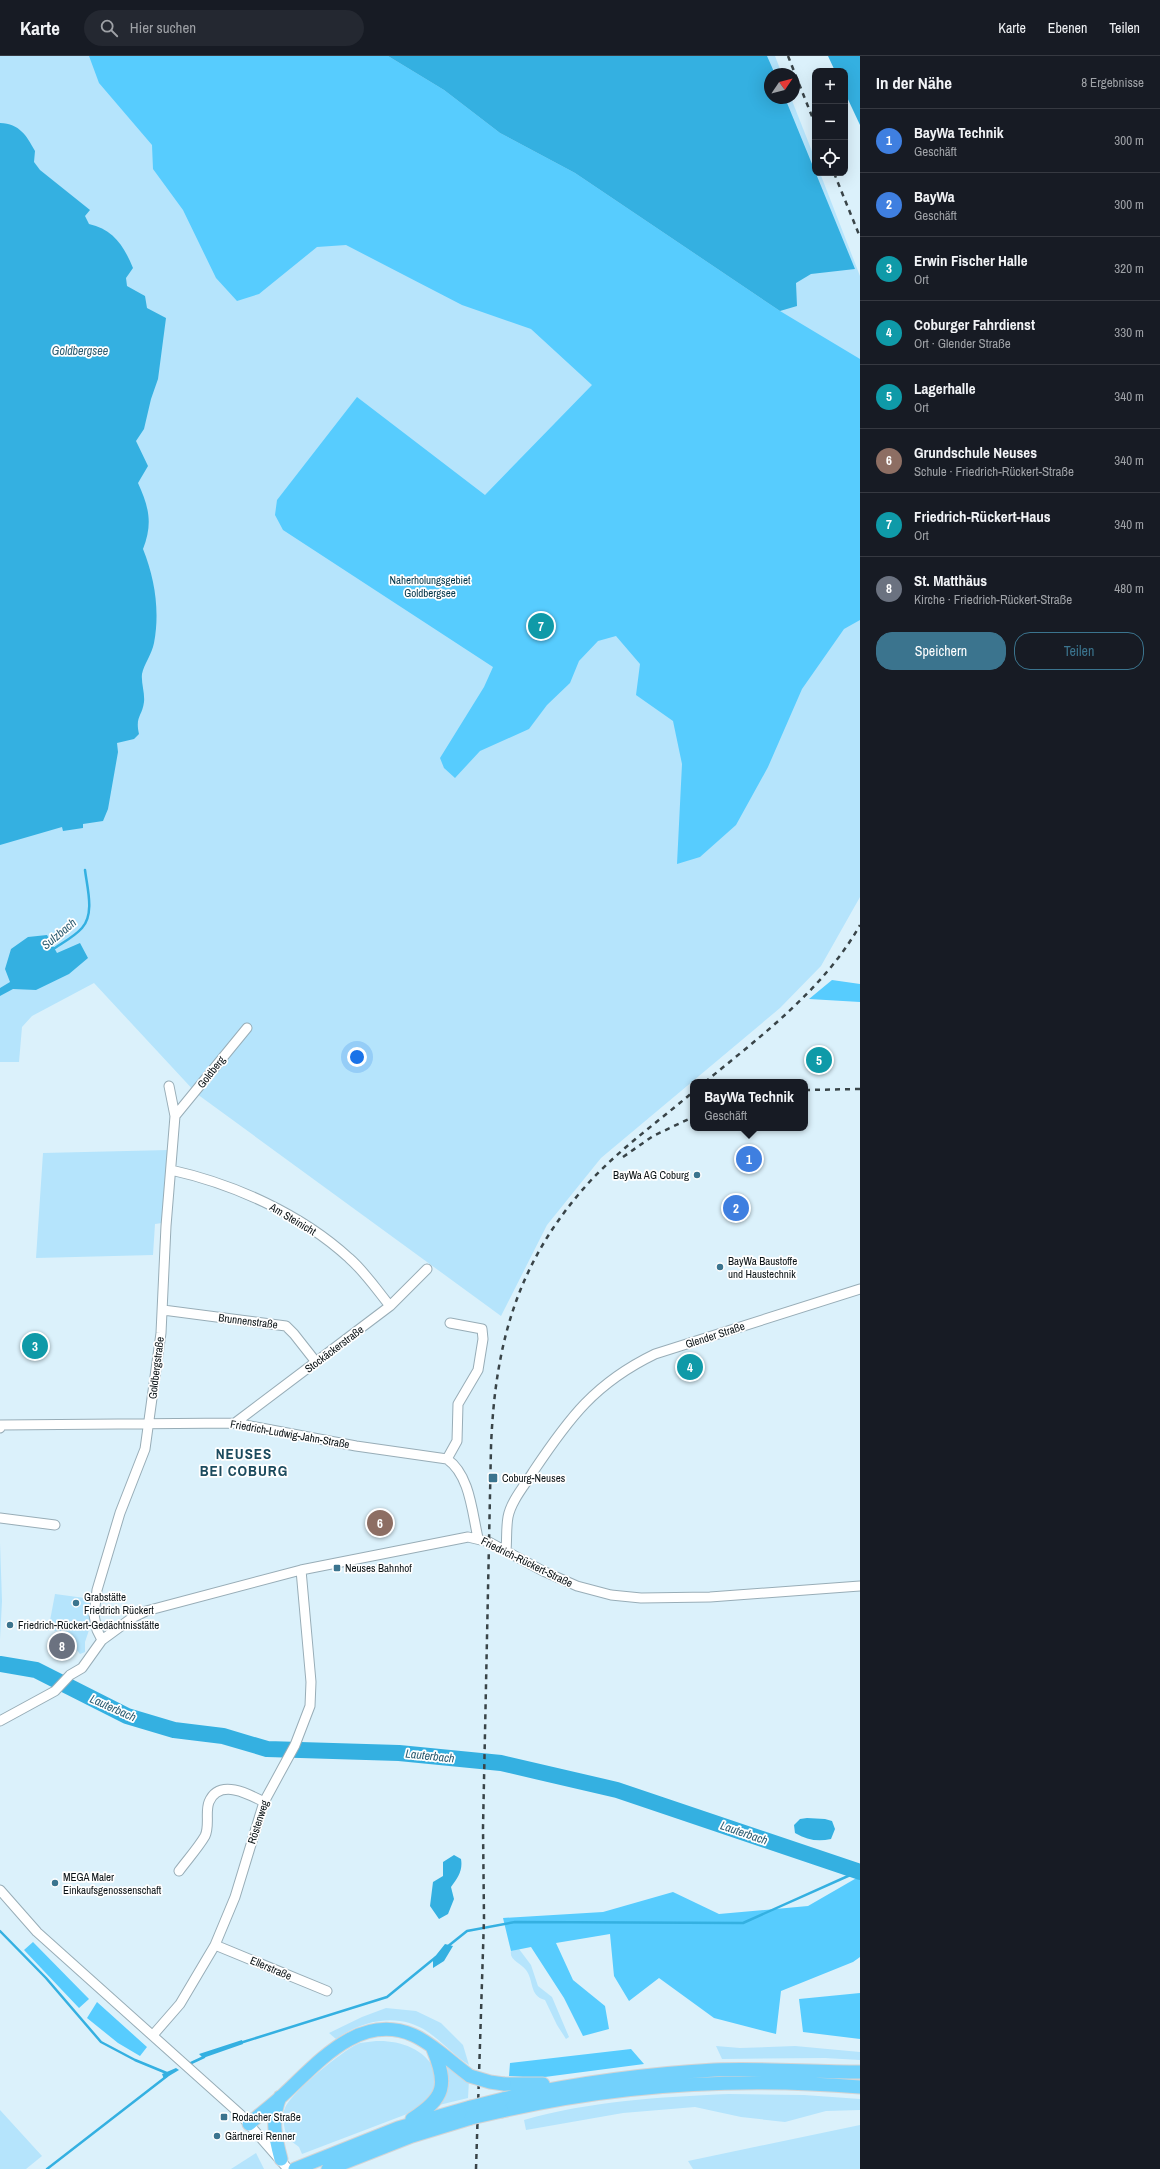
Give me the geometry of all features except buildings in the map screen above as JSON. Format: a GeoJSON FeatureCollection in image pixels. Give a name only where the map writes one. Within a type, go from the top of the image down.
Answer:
{"type":"FeatureCollection","features":[{"type":"Feature","properties":{"kind":"highway"},"geometry":{"type":"LineString","coordinates":[[249,2124],[337,2046],[366,2031],[396,2030],[422,2039],[470,2076],[490,2082],[504,2084],[583,2084],[714,2070],[781,2069],[859,2072]]}},
{"type":"Feature","properties":{"kind":"highway"},"geometry":{"type":"LineString","coordinates":[[398,2128],[424,2111],[436,2101],[440,2094],[443,2076],[433,2048]]}},
{"type":"Feature","properties":{"kind":"highway"},"geometry":{"type":"LineString","coordinates":[[502,2105],[687,2083],[776,2082],[860,2087]]}},
{"type":"Feature","properties":{"kind":"highway"},"geometry":{"type":"LineString","coordinates":[[301,2167],[398,2128],[471,2113],[583,2084]]}},
{"type":"Feature","properties":{"kind":"highway"},"geometry":{"type":"LineString","coordinates":[[280,2098],[275,2110],[275,2136],[285,2164]]}},
{"type":"Feature","properties":{"kind":"highway"},"geometry":{"type":"LineString","coordinates":[[328,2169],[471,2113]]}},
{"type":"Feature","properties":{"kind":"street","name":"Goldberg"},"geometry":{"type":"LineString","coordinates":[[175,1116],[247,1028]]}},
{"type":"Feature","properties":{"kind":"street","name":"Goldbergstraße"},"geometry":{"type":"LineString","coordinates":[[102,1640],[97,1630],[94,1615],[97,1590],[120,1513],[145,1449],[164,1310],[165,1242],[175,1116],[169,1086]]}},
{"type":"Feature","properties":{"kind":"street","name":"Am Steinicht"},"geometry":{"type":"LineString","coordinates":[[171,1170],[218,1182],[281,1211],[318,1234],[348,1257],[390,1306]]}},
{"type":"Feature","properties":{"kind":"street","name":"Stockäckerstraße"},"geometry":{"type":"LineString","coordinates":[[235,1423],[390,1306],[427,1269]]}},
{"type":"Feature","properties":{"kind":"street","name":"Glender Straße"},"geometry":{"type":"LineString","coordinates":[[506,1551],[508,1517],[521,1491],[559,1433],[594,1393],[610,1380],[635,1364],[655,1354],[860,1289]]}},
{"type":"Feature","properties":{"kind":"street","name":"Brunnenstraße"},"geometry":{"type":"LineString","coordinates":[[164,1310],[286,1326],[316,1362]]}},
{"type":"Feature","properties":{"kind":"street"},"geometry":{"type":"LineString","coordinates":[[450,1323],[482,1329],[483,1339],[478,1370],[458,1404],[457,1441],[447,1459],[457,1468],[464,1482],[478,1538]]}},
{"type":"Feature","properties":{"kind":"street","name":"Friedrich-Ludwig-Jahn-Straße"},"geometry":{"type":"LineString","coordinates":[[0,1428],[1,1425],[235,1423],[356,1446],[447,1459]]}},
{"type":"Feature","properties":{"kind":"street"},"geometry":{"type":"LineString","coordinates":[[0,1518],[56,1525]]}},
{"type":"Feature","properties":{"kind":"street","name":"Friedrich-Rückert-Straße"},"geometry":{"type":"LineString","coordinates":[[0,1721],[61,1686],[70,1675],[82,1668],[102,1640],[132,1618],[146,1611],[301,1570],[468,1537],[478,1538],[543,1571],[577,1586],[611,1595],[641,1598],[710,1597],[860,1586]]}},
{"type":"Feature","properties":{"kind":"street","name":"Röstenweg"},"geometry":{"type":"LineString","coordinates":[[154,2035],[180,2004],[215,1944],[235,1897],[264,1802],[293,1748],[310,1706],[311,1682],[301,1570]]}},
{"type":"Feature","properties":{"kind":"street"},"geometry":{"type":"LineString","coordinates":[[179,1871],[205,1835],[209,1802],[216,1793],[223,1790],[235,1789],[264,1802]]}},
{"type":"Feature","properties":{"kind":"street"},"geometry":{"type":"LineString","coordinates":[[0,1890],[37,1932],[192,2070],[249,2124],[285,2164]]}},
{"type":"Feature","properties":{"kind":"street","name":"Ellerstraße"},"geometry":{"type":"LineString","coordinates":[[215,1944],[327,1991]]}},
{"type":"Feature","properties":{"kind":"green space","name":"Naherholungsgebiet Goldbergsee"},"geometry":{"type":"Polygon","coordinates":[[[0,56],[775,56],[780,68],[764,68],[764,104],[793,104],[812,151],[812,176],[821,176],[860,276],[860,897],[821,966],[780,1008],[695,1079],[690,1079],[690,1083],[601,1158],[547,1225],[501,1316],[197,1094],[94,983],[32,1016],[22,1027],[19,1062],[0,1062],[0,56]]]}},
{"type":"Feature","properties":{"kind":"green space"},"geometry":{"type":"Polygon","coordinates":[[[89,56],[388,56],[444,90],[500,133],[575,173],[780,311],[860,359],[860,620],[844,629],[802,689],[768,767],[736,825],[700,857],[677,864],[682,764],[673,721],[636,695],[640,664],[616,636],[598,641],[579,661],[570,683],[547,705],[529,729],[480,751],[455,778],[444,768],[440,758],[484,687],[493,667],[283,530],[275,515],[277,500],[357,397],[485,495],[592,385],[531,329],[462,305],[346,245],[317,247],[259,294],[237,301],[216,278],[183,210],[153,169],[152,145],[99,83],[89,56]]]}},
{"type":"Feature","properties":{"kind":"green space"},"geometry":{"type":"Polygon","coordinates":[[[832,980],[860,984],[860,1002],[809,999],[832,980]]]}},
{"type":"Feature","properties":{"kind":"green space"},"geometry":{"type":"Polygon","coordinates":[[[169,1150],[162,1223],[155,1224],[153,1255],[36,1258],[43,1153],[169,1150]]]}},
{"type":"Feature","properties":{"kind":"green space"},"geometry":{"type":"Polygon","coordinates":[[[0,1543],[2,1601],[0,1639],[0,1543]]]}},
{"type":"Feature","properties":{"kind":"green space"},"geometry":{"type":"Polygon","coordinates":[[[55,1594],[92,1599],[90,1627],[85,1642],[85,1652],[80,1654],[62,1631],[48,1631],[55,1594]]]}},
{"type":"Feature","properties":{"kind":"green space"},"geometry":{"type":"Polygon","coordinates":[[[860,1876],[860,1957],[853,1962],[781,1991],[776,2034],[714,2018],[659,1978],[629,2001],[614,1976],[610,1934],[556,1943],[573,1980],[605,2006],[609,2029],[583,2036],[564,1998],[531,1947],[511,1951],[503,1918],[603,1912],[673,1892],[719,1914],[808,1906],[860,1876]]]}},
{"type":"Feature","properties":{"kind":"green space"},"geometry":{"type":"Polygon","coordinates":[[[33,1942],[89,1999],[79,2008],[24,1950],[33,1942]]]}},
{"type":"Feature","properties":{"kind":"green space"},"geometry":{"type":"Polygon","coordinates":[[[519,1949],[531,1965],[538,1986],[552,1997],[569,2037],[566,2039],[557,2025],[545,2000],[536,1995],[526,1970],[512,1957],[511,1951],[519,1949]]]}},
{"type":"Feature","properties":{"kind":"green space"},"geometry":{"type":"Polygon","coordinates":[[[860,1993],[860,2039],[803,2032],[799,1999],[860,1993]]]}},
{"type":"Feature","properties":{"kind":"green space"},"geometry":{"type":"Polygon","coordinates":[[[97,2002],[147,2047],[140,2056],[118,2043],[87,2018],[97,2002]]]}},
{"type":"Feature","properties":{"kind":"green space"},"geometry":{"type":"Polygon","coordinates":[[[386,2008],[416,2011],[441,2023],[463,2045],[469,2065],[428,2032],[405,2022],[393,2020],[369,2023],[347,2032],[336,2039],[329,2033],[362,2017],[386,2008]]]}},
{"type":"Feature","properties":{"kind":"green space"},"geometry":{"type":"Polygon","coordinates":[[[376,2041],[393,2042],[410,2047],[430,2062],[436,2072],[437,2092],[428,2106],[302,2154],[299,2147],[287,2138],[283,2119],[285,2108],[297,2092],[343,2053],[360,2043],[376,2041]]]}},
{"type":"Feature","properties":{"kind":"green space"},"geometry":{"type":"Polygon","coordinates":[[[716,2046],[740,2048],[795,2046],[860,2052],[860,2060],[825,2058],[722,2059],[716,2046]]]}},
{"type":"Feature","properties":{"kind":"green space"},"geometry":{"type":"Polygon","coordinates":[[[631,2049],[644,2064],[537,2078],[509,2076],[510,2063],[631,2049]]]}},
{"type":"Feature","properties":{"kind":"green space"},"geometry":{"type":"Polygon","coordinates":[[[447,2066],[457,2075],[469,2080],[468,2098],[439,2105],[447,2086],[447,2066]]]}},
{"type":"Feature","properties":{"kind":"green space"},"geometry":{"type":"Polygon","coordinates":[[[729,2094],[804,2095],[860,2099],[860,2110],[826,2111],[785,2122],[741,2117],[695,2107],[623,2113],[526,2130],[524,2120],[574,2108],[600,2104],[729,2094]]]}},
{"type":"Feature","properties":{"kind":"green space"},"geometry":{"type":"Polygon","coordinates":[[[0,2110],[42,2156],[26,2169],[0,2169],[0,2110]]]}},
{"type":"Feature","properties":{"kind":"green space"},"geometry":{"type":"Polygon","coordinates":[[[860,2125],[860,2169],[693,2169],[688,2161],[860,2125]]]}},
{"type":"Feature","properties":{"kind":"green space"},"geometry":{"type":"Polygon","coordinates":[[[256,2153],[264,2169],[231,2169],[256,2153]]]}},
{"type":"Feature","properties":{"kind":"water"},"geometry":{"type":"Polygon","coordinates":[[[388,56],[767,56],[772,68],[764,68],[764,104],[787,104],[812,164],[812,176],[817,176],[855,269],[811,274],[796,283],[797,306],[780,311],[575,173],[500,133],[444,90],[388,56]]]}},
{"type":"Feature","properties":{"kind":"water"},"geometry":{"type":"Polygon","coordinates":[[[828,56],[860,56],[860,125],[848,99],[848,68],[834,68],[828,56]]]}},
{"type":"Feature","properties":{"kind":"water","name":"Goldbergsee"},"geometry":{"type":"Polygon","coordinates":[[[0,123],[13,126],[22,131],[35,151],[34,162],[40,170],[90,210],[85,216],[89,224],[105,230],[117,240],[126,253],[133,268],[126,278],[127,286],[145,296],[147,308],[166,318],[158,379],[151,399],[144,429],[136,441],[148,466],[138,483],[147,508],[149,523],[143,549],[151,572],[156,607],[156,631],[154,643],[142,674],[144,702],[138,720],[139,734],[134,739],[117,743],[118,752],[108,809],[103,821],[83,824],[83,828],[63,831],[62,827],[0,845],[0,123]]]}},
{"type":"Feature","properties":{"kind":"water"},"geometry":{"type":"Polygon","coordinates":[[[47,935],[57,953],[80,943],[88,958],[69,974],[36,990],[13,989],[0,996],[0,988],[10,982],[5,969],[11,949],[28,937],[47,935]]]}},
{"type":"Feature","properties":{"kind":"water"},"geometry":{"type":"Polygon","coordinates":[[[31,1665],[58,1677],[54,1682],[32,1672],[31,1665]]]}},
{"type":"Feature","properties":{"kind":"water"},"geometry":{"type":"Polygon","coordinates":[[[807,1818],[832,1821],[835,1829],[831,1839],[813,1840],[795,1833],[794,1825],[800,1819],[807,1818]]]}},
{"type":"Feature","properties":{"kind":"water"},"geometry":{"type":"Polygon","coordinates":[[[454,1855],[461,1859],[461,1867],[456,1880],[451,1887],[454,1899],[448,1914],[439,1919],[430,1906],[433,1882],[443,1876],[443,1862],[454,1855]]]}},
{"type":"Feature","properties":{"kind":"water"},"geometry":{"type":"Polygon","coordinates":[[[445,1944],[453,1946],[444,1961],[433,1968],[433,1959],[445,1944]]]}},
{"type":"Feature","properties":{"kind":"water"},"geometry":{"type":"Polygon","coordinates":[[[242,2040],[243,2044],[203,2058],[199,2054],[242,2040]]]}},
{"type":"Feature","properties":{"kind":"water"},"geometry":{"type":"Polygon","coordinates":[[[176,2068],[179,2070],[164,2079],[162,2074],[176,2068]]]}},
{"type":"Feature","properties":{"kind":"waterway","name":"Sulzbach"},"geometry":{"type":"LineString","coordinates":[[52,950],[68,940],[82,928],[86,922],[89,900],[85,870]]}},
{"type":"Feature","properties":{"kind":"waterway","name":"Lauterbach"},"geometry":{"type":"LineString","coordinates":[[0,1664],[36,1670],[127,1716],[174,1730],[223,1736],[267,1749],[399,1753],[501,1763],[617,1790],[860,1872]]}},
{"type":"Feature","properties":{"kind":"waterway"},"geometry":{"type":"LineString","coordinates":[[447,1947],[467,1931],[515,1922],[743,1923],[857,1872]]}},
{"type":"Feature","properties":{"kind":"waterway"},"geometry":{"type":"LineString","coordinates":[[0,1931],[46,1978],[101,2042],[135,2060],[169,2074]]}},
{"type":"Feature","properties":{"kind":"waterway"},"geometry":{"type":"LineString","coordinates":[[240,2043],[387,1997],[436,1957]]}},
{"type":"Feature","properties":{"kind":"waterway"},"geometry":{"type":"LineString","coordinates":[[189,2064],[204,2057]]}},
{"type":"Feature","properties":{"kind":"waterway"},"geometry":{"type":"LineString","coordinates":[[47,2169],[167,2076]]}},
{"type":"Feature","properties":{"kind":"railway"},"geometry":{"type":"LineString","coordinates":[[788,56],[812,116]]}},
{"type":"Feature","properties":{"kind":"railway"},"geometry":{"type":"LineString","coordinates":[[835,176],[860,237]]}},
{"type":"Feature","properties":{"kind":"railway"},"geometry":{"type":"LineString","coordinates":[[709,1079],[769,1029],[810,991],[845,948],[860,925]]}},
{"type":"Feature","properties":{"kind":"railway"},"geometry":{"type":"LineString","coordinates":[[808,1090],[860,1089]]}},
{"type":"Feature","properties":{"kind":"railway"},"geometry":{"type":"LineString","coordinates":[[476,2169],[484,1919],[483,1828],[491,1447],[493,1408],[498,1371],[516,1302],[530,1269],[547,1238],[568,1207],[594,1177],[630,1144],[690,1094]]}},
{"type":"Feature","properties":{"kind":"railway"},"geometry":{"type":"LineString","coordinates":[[623,1157],[653,1136],[690,1118]]}},
{"type":"Feature","properties":{"kind":"place","name":"Friedrich-Rückert-Haus"},"geometry":{"type":"Point","coordinates":[541,626]}},
{"type":"Feature","properties":{"kind":"place","name":"Lagerhalle"},"geometry":{"type":"Point","coordinates":[819,1060]}},
{"type":"Feature","properties":{"kind":"place","name":"BayWa Technik"},"geometry":{"type":"Point","coordinates":[749,1159]}},
{"type":"Feature","properties":{"kind":"place","name":"BayWa AG Coburg"},"geometry":{"type":"Point","coordinates":[697,1175]}},
{"type":"Feature","properties":{"kind":"place","name":"BayWa"},"geometry":{"type":"Point","coordinates":[736,1208]}},
{"type":"Feature","properties":{"kind":"place","name":"BayWa Baustoffe und Haustechnik"},"geometry":{"type":"Point","coordinates":[720,1267]}},
{"type":"Feature","properties":{"kind":"place","name":"Erwin Fischer Halle"},"geometry":{"type":"Point","coordinates":[35,1346]}},
{"type":"Feature","properties":{"kind":"place","name":"Coburger Fahrdienst"},"geometry":{"type":"Point","coordinates":[690,1367]}},
{"type":"Feature","properties":{"kind":"place","name":"Coburg-Neuses"},"geometry":{"type":"Point","coordinates":[493,1478]}},
{"type":"Feature","properties":{"kind":"place","name":"Grundschule Neuses"},"geometry":{"type":"Point","coordinates":[380,1523]}},
{"type":"Feature","properties":{"kind":"place","name":"Neuses Bahnhof"},"geometry":{"type":"Point","coordinates":[337,1568]}},
{"type":"Feature","properties":{"kind":"place","name":"Grabstätte Friedrich Rückert"},"geometry":{"type":"Point","coordinates":[76,1603]}},
{"type":"Feature","properties":{"kind":"place","name":"Friedrich-Rückert-Gedächtnisstätte"},"geometry":{"type":"Point","coordinates":[10,1625]}},
{"type":"Feature","properties":{"kind":"place","name":"St. Matthäus"},"geometry":{"type":"Point","coordinates":[62,1646]}},
{"type":"Feature","properties":{"kind":"place","name":"MEGA Maler Einkaufsgenossenschaft"},"geometry":{"type":"Point","coordinates":[55,1883]}},
{"type":"Feature","properties":{"kind":"place","name":"Rodacher Straße"},"geometry":{"type":"Point","coordinates":[224,2117]}},
{"type":"Feature","properties":{"kind":"place","name":"Gärtnerei Renner"},"geometry":{"type":"Point","coordinates":[217,2136]}},
{"type":"Feature","properties":{"kind":"district","name":"NEUSES BEI COBURG"},"geometry":{"type":"Point","coordinates":[244,1462]}}]}
